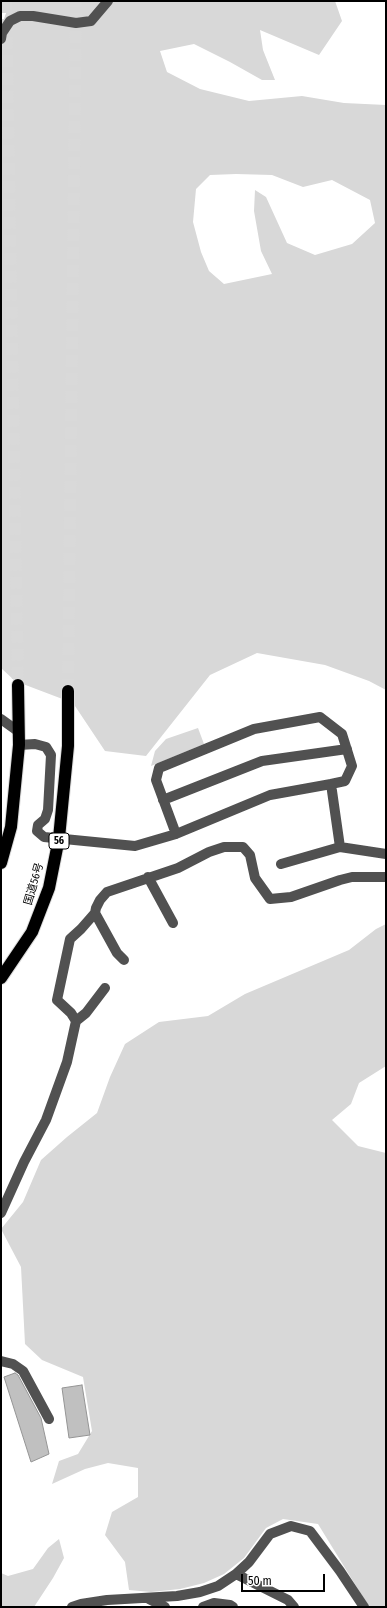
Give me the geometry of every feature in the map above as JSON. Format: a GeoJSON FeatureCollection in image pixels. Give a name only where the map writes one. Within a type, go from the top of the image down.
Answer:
{"type":"FeatureCollection","features":[{"type":"Feature","properties":{"kind":"highway"},"geometry":{"type":"LineString","coordinates":[[1,863],[11,827],[19,745],[18,685]]}},
{"type":"Feature","properties":{"kind":"highway","name":"国道56号"},"geometry":{"type":"LineString","coordinates":[[1,978],[32,932],[49,888],[59,838],[68,746],[68,691]]}},
{"type":"Feature","properties":{"kind":"street"},"geometry":{"type":"LineString","coordinates":[[1,38],[3,26],[20,16],[33,16],[76,22],[91,21],[108,1]]}},
{"type":"Feature","properties":{"kind":"street"},"geometry":{"type":"LineString","coordinates":[[19,745],[35,744],[46,747],[52,754],[48,810],[45,818],[38,825],[37,831],[44,837],[135,846],[176,834],[270,795],[345,781],[352,766],[342,734],[320,717],[254,729],[159,768],[156,780],[176,834]]}},
{"type":"Feature","properties":{"kind":"street"},"geometry":{"type":"LineString","coordinates":[[1,719],[19,732]]}},
{"type":"Feature","properties":{"kind":"street"},"geometry":{"type":"LineString","coordinates":[[163,800],[262,761],[347,749]]}},
{"type":"Feature","properties":{"kind":"street"},"geometry":{"type":"LineString","coordinates":[[331,784],[340,847]]}},
{"type":"Feature","properties":{"kind":"street"},"geometry":{"type":"LineString","coordinates":[[76,1021],[71,1013],[57,1000],[70,939],[82,929],[95,913],[100,900],[107,892],[178,868],[209,852],[224,847],[243,847],[250,855],[255,878],[270,899],[291,897],[352,877],[386,877]]}},
{"type":"Feature","properties":{"kind":"street"},"geometry":{"type":"LineString","coordinates":[[281,864],[340,847],[386,854]]}},
{"type":"Feature","properties":{"kind":"street"},"geometry":{"type":"LineString","coordinates":[[148,877],[173,923]]}},
{"type":"Feature","properties":{"kind":"street"},"geometry":{"type":"LineString","coordinates":[[95,913],[117,953],[124,960]]}},
{"type":"Feature","properties":{"kind":"street"},"geometry":{"type":"LineString","coordinates":[[1,1213],[52,1106],[67,1062],[76,1021],[86,1013],[105,988]]}},
{"type":"Feature","properties":{"kind":"street"},"geometry":{"type":"LineString","coordinates":[[1,1361],[13,1364],[22,1371],[49,1419]]}},
{"type":"Feature","properties":{"kind":"street"},"geometry":{"type":"LineString","coordinates":[[72,1607],[107,1600],[148,1599],[177,1596],[200,1592],[218,1586],[236,1574],[248,1562],[270,1534],[290,1526],[310,1531],[340,1571],[364,1607]]}},
{"type":"Feature","properties":{"kind":"street"},"geometry":{"type":"LineString","coordinates":[[236,1574],[288,1600],[294,1607]]}},
{"type":"Feature","properties":{"kind":"street"},"geometry":{"type":"LineString","coordinates":[[148,1599],[165,1607]]}},
{"type":"Feature","properties":{"kind":"street"},"geometry":{"type":"LineString","coordinates":[[202,1607],[214,1603],[230,1605],[233,1607]]}},
{"type":"Feature","properties":{"kind":"shaded area"},"geometry":{"type":"Polygon","coordinates":[[[1,1],[335,1],[342,21],[319,55],[260,30],[263,50],[275,80],[262,80],[194,44],[160,51],[167,72],[200,89],[249,101],[302,96],[344,103],[386,105],[386,690],[369,681],[325,665],[257,653],[210,675],[146,756],[105,751],[73,703],[15,681],[1,668],[1,27],[9,5],[1,3],[1,1]],[[210,175],[196,189],[193,222],[201,252],[209,271],[224,284],[272,274],[261,251],[254,211],[255,190],[266,197],[287,243],[315,255],[352,244],[375,223],[370,200],[332,180],[303,187],[272,175],[210,175]]]}},
{"type":"Feature","properties":{"kind":"shaded area"},"geometry":{"type":"Polygon","coordinates":[[[198,728],[204,744],[151,766],[155,751],[166,739],[198,728]]]}},
{"type":"Feature","properties":{"kind":"shaded area"},"geometry":{"type":"Polygon","coordinates":[[[386,924],[386,1066],[359,1083],[351,1104],[332,1120],[358,1146],[386,1153],[386,1607],[369,1607],[318,1524],[283,1519],[266,1528],[244,1558],[224,1574],[204,1583],[180,1589],[151,1592],[129,1590],[125,1562],[105,1535],[112,1512],[138,1497],[138,1468],[108,1463],[85,1469],[52,1484],[59,1461],[78,1454],[92,1431],[83,1377],[42,1360],[25,1344],[21,1267],[1,1229],[23,1202],[41,1160],[97,1113],[110,1077],[125,1044],[159,1022],[208,1016],[245,994],[349,950],[376,929],[386,924]]]}},
{"type":"Feature","properties":{"kind":"shaded area"},"geometry":{"type":"Polygon","coordinates":[[[59,1539],[64,1558],[34,1607],[1,1607],[1,1573],[8,1576],[33,1569],[48,1548],[59,1539]]]}},
{"type":"Feature","properties":{"kind":"building"},"geometry":{"type":"Polygon","coordinates":[[[15,1373],[18,1375],[41,1418],[49,1454],[31,1462],[4,1377],[15,1373]]]}},
{"type":"Feature","properties":{"kind":"building"},"geometry":{"type":"Polygon","coordinates":[[[82,1385],[90,1435],[69,1438],[62,1388],[82,1385]]]}},
{"type":"Feature","properties":{"kind":"tunnel"},"geometry":{"type":"LineString","coordinates":[[6,1],[18,685]]}},
{"type":"Feature","properties":{"kind":"tunnel"},"geometry":{"type":"LineString","coordinates":[[68,691],[76,1]]}}]}
